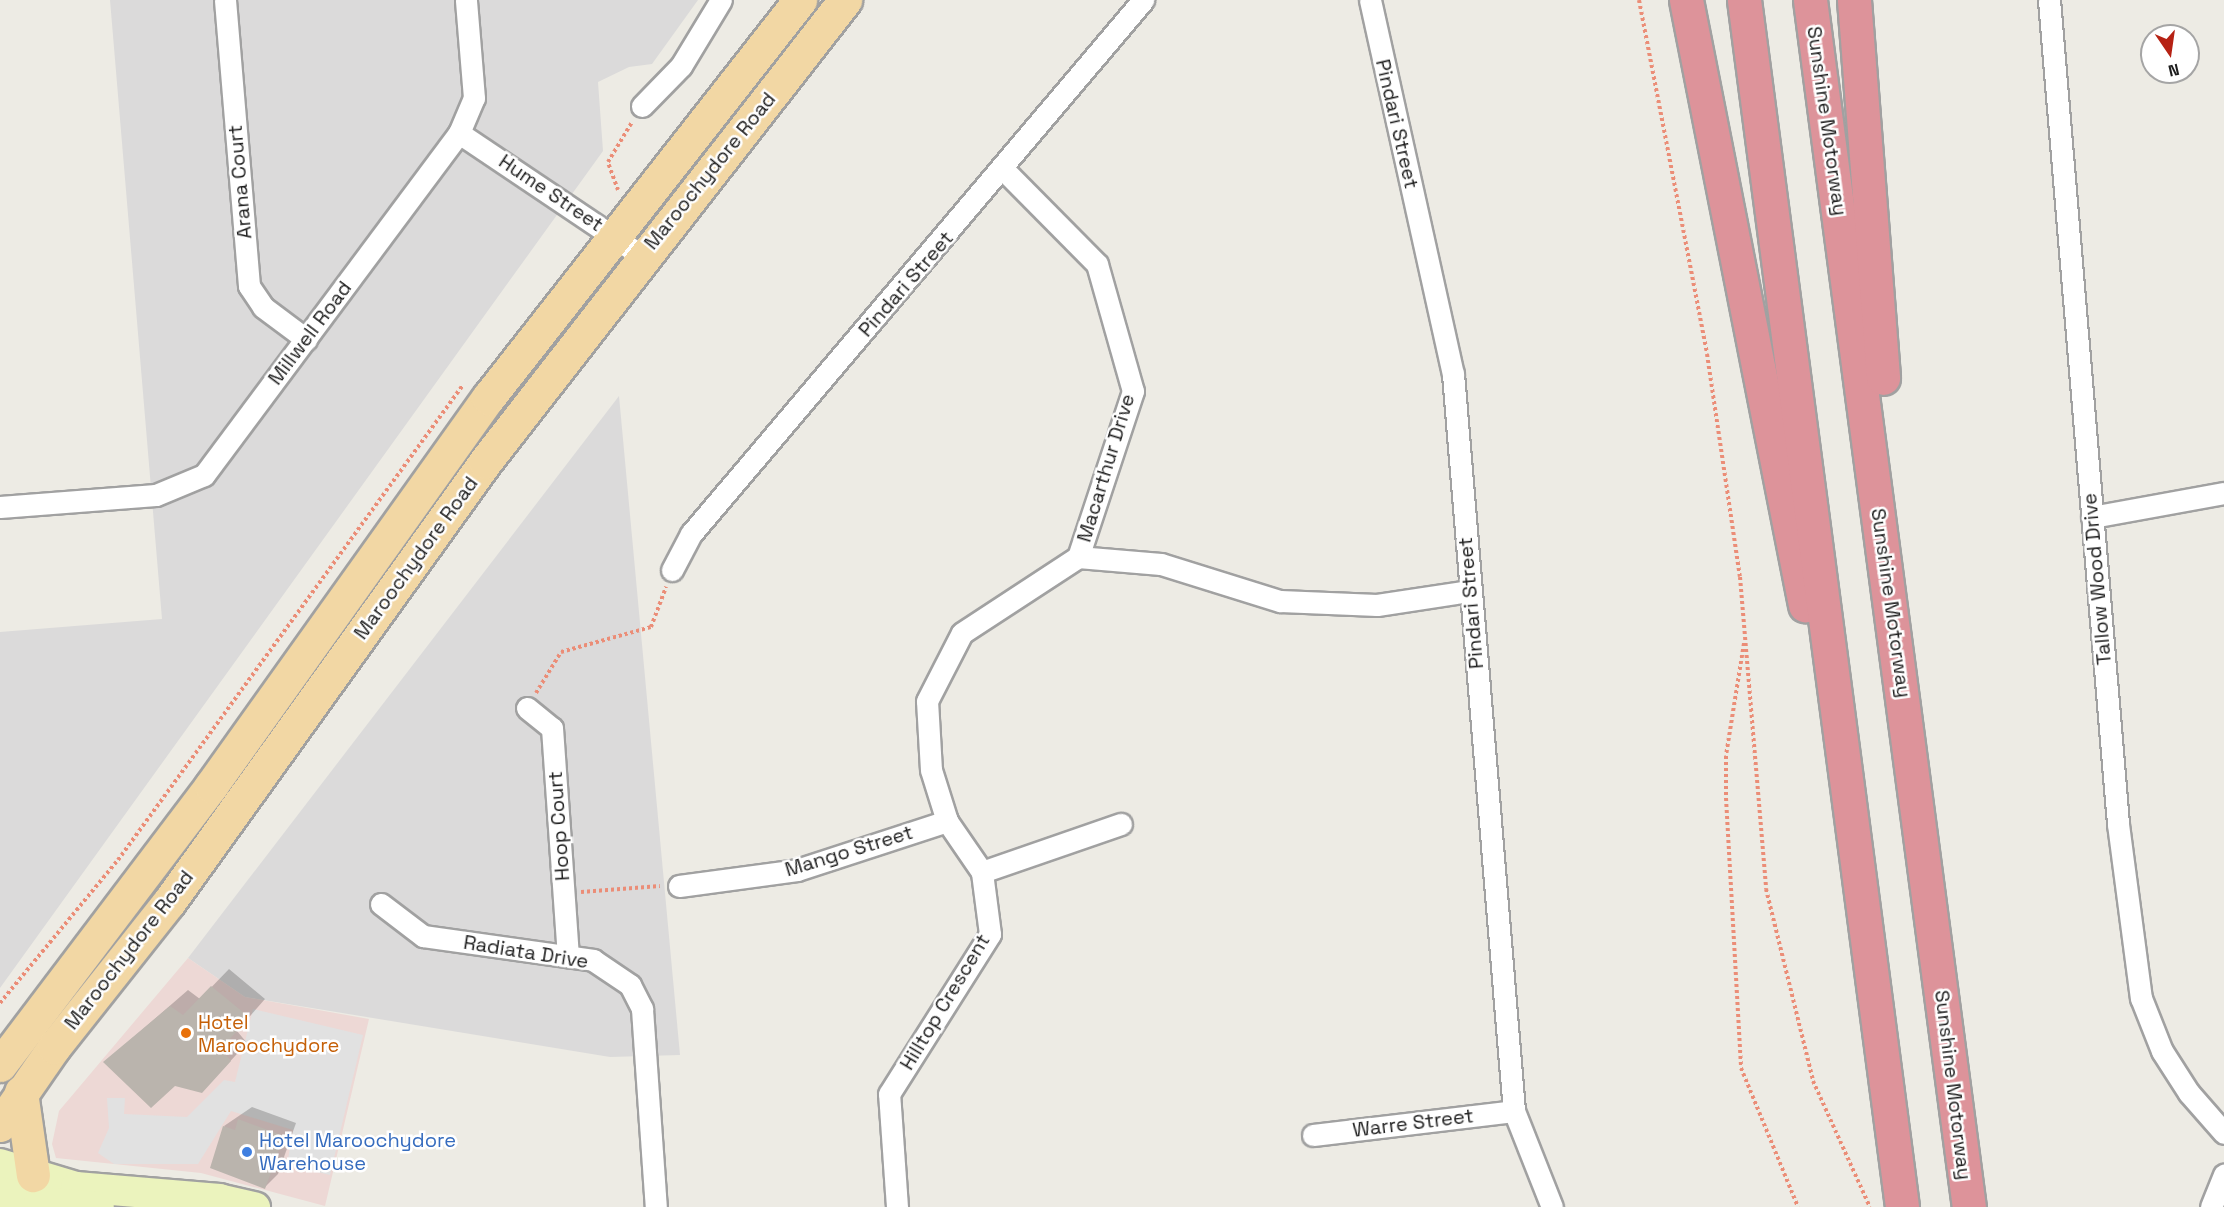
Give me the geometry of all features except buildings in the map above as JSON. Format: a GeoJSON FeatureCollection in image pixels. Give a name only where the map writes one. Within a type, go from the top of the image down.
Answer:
{"type":"FeatureCollection","features":[{"type":"Feature","properties":{"kind":"highway"},"geometry":{"type":"LineString","coordinates":[[1686,0],[1808,621],[1833,666]]}},
{"type":"Feature","properties":{"kind":"highway"},"geometry":{"type":"LineString","coordinates":[[1744,0],[1833,666],[1902,1207]]}},
{"type":"Feature","properties":{"kind":"highway","name":"Sunshine Motorway"},"geometry":{"type":"LineString","coordinates":[[1810,0],[1968,1207]]}},
{"type":"Feature","properties":{"kind":"highway"},"geometry":{"type":"LineString","coordinates":[[1854,0],[1874,290],[1915,661],[1905,712]]}},
{"type":"Feature","properties":{"kind":"main road","name":"Maroochydore Road"},"geometry":{"type":"LineString","coordinates":[[0,1065],[211,786],[463,432],[614,236],[801,0]]}},
{"type":"Feature","properties":{"kind":"main road","name":"Maroochydore Road"},"geometry":{"type":"LineString","coordinates":[[0,1125],[21,1092],[169,902],[471,481],[642,256],[846,0]]}},
{"type":"Feature","properties":{"kind":"main road"},"geometry":{"type":"LineString","coordinates":[[21,1092],[33,1175]]}},
{"type":"Feature","properties":{"kind":"main road"},"geometry":{"type":"LineString","coordinates":[[0,1164],[76,1187],[219,1199],[255,1207]]}},
{"type":"Feature","properties":{"kind":"main road"},"geometry":{"type":"LineString","coordinates":[[0,1192],[39,1202],[99,1207]]}},
{"type":"Feature","properties":{"kind":"street","name":"Arana Court"},"geometry":{"type":"LineString","coordinates":[[225,0],[249,286],[263,307],[306,339]]}},
{"type":"Feature","properties":{"kind":"street","name":"Millwell Road"},"geometry":{"type":"LineString","coordinates":[[0,507],[156,495],[204,475],[459,133],[474,98],[466,0]]}},
{"type":"Feature","properties":{"kind":"street"},"geometry":{"type":"LineString","coordinates":[[642,106],[681,66],[721,0]]}},
{"type":"Feature","properties":{"kind":"street","name":"Pindari Street"},"geometry":{"type":"LineString","coordinates":[[672,570],[691,534],[1004,170],[1143,0]]}},
{"type":"Feature","properties":{"kind":"street","name":"Pindari Street"},"geometry":{"type":"LineString","coordinates":[[1370,0],[1453,374],[1514,1111],[1552,1207]]}},
{"type":"Feature","properties":{"kind":"street","name":"Tallow Wood Drive"},"geometry":{"type":"LineString","coordinates":[[2049,0],[2118,824],[2141,998],[2162,1051],[2224,1133]]}},
{"type":"Feature","properties":{"kind":"street","name":"Hume Street"},"geometry":{"type":"LineString","coordinates":[[459,133],[642,256]]}},
{"type":"Feature","properties":{"kind":"street","name":"Macarthur Drive"},"geometry":{"type":"LineString","coordinates":[[1004,170],[1097,264],[1133,391],[1078,557]]}},
{"type":"Feature","properties":{"kind":"street"},"geometry":{"type":"LineString","coordinates":[[2092,517],[2224,493]]}},
{"type":"Feature","properties":{"kind":"street"},"geometry":{"type":"LineString","coordinates":[[1078,557],[1161,564],[1280,601],[1377,604],[1470,591]]}},
{"type":"Feature","properties":{"kind":"street","name":"Hilltop Crescent"},"geometry":{"type":"LineString","coordinates":[[897,1207],[889,1094],[990,933],[982,872],[947,821],[931,770],[927,701],[962,633],[1078,557]]}},
{"type":"Feature","properties":{"kind":"street","name":"Hoop Court"},"geometry":{"type":"LineString","coordinates":[[527,708],[552,728],[568,956]]}},
{"type":"Feature","properties":{"kind":"street","name":"Mango Street"},"geometry":{"type":"LineString","coordinates":[[679,886],[797,870],[947,821]]}},
{"type":"Feature","properties":{"kind":"street"},"geometry":{"type":"LineString","coordinates":[[982,872],[1121,824]]}},
{"type":"Feature","properties":{"kind":"street","name":"Radiata Drive"},"geometry":{"type":"LineString","coordinates":[[381,904],[423,936],[593,960],[630,985],[642,1009],[656,1207]]}},
{"type":"Feature","properties":{"kind":"street","name":"Warre Street"},"geometry":{"type":"LineString","coordinates":[[1313,1135],[1514,1111]]}},
{"type":"Feature","properties":{"kind":"street"},"geometry":{"type":"LineString","coordinates":[[2211,1207],[2224,1175]]}},
{"type":"Feature","properties":{"kind":"path"},"geometry":{"type":"LineString","coordinates":[[1639,0],[1707,354],[1745,636],[1766,889],[1813,1081],[1870,1207]]}},
{"type":"Feature","properties":{"kind":"path"},"geometry":{"type":"LineString","coordinates":[[619,192],[608,162],[642,106]]}},
{"type":"Feature","properties":{"kind":"path"},"geometry":{"type":"LineString","coordinates":[[0,1004],[118,860],[467,379]]}},
{"type":"Feature","properties":{"kind":"path"},"geometry":{"type":"LineString","coordinates":[[527,708],[561,652],[651,627],[672,570]]}},
{"type":"Feature","properties":{"kind":"path"},"geometry":{"type":"LineString","coordinates":[[1745,636],[1734,691],[1726,798],[1741,1068],[1798,1207]]}},
{"type":"Feature","properties":{"kind":"path"},"geometry":{"type":"LineString","coordinates":[[564,894],[679,886]]}},
{"type":"Feature","properties":{"kind":"shaded area"},"geometry":{"type":"Polygon","coordinates":[[[110,0],[698,0],[652,64],[629,67],[598,82],[603,151],[0,988],[0,632],[162,619],[110,0]]]}},
{"type":"Feature","properties":{"kind":"shaded area"},"geometry":{"type":"Polygon","coordinates":[[[619,396],[680,1055],[610,1057],[245,997],[188,958],[619,396]]]}},
{"type":"Feature","properties":{"kind":"shaded area","name":"Hotel Maroochydore"},"geometry":{"type":"Polygon","coordinates":[[[188,958],[245,997],[369,1019],[325,1206],[201,1173],[56,1158],[52,1144],[59,1111],[188,958]]]}},
{"type":"Feature","properties":{"kind":"shaded area"},"geometry":{"type":"Polygon","coordinates":[[[253,1009],[363,1035],[330,1175],[287,1165],[293,1130],[231,1111],[198,1164],[114,1164],[98,1153],[109,1128],[107,1098],[125,1098],[124,1114],[187,1117],[224,1080],[235,1082],[253,1009]]]}},
{"type":"Feature","properties":{"kind":"place","name":"Hotel Maroochydore"},"geometry":{"type":"Point","coordinates":[186,1033]}},
{"type":"Feature","properties":{"kind":"place","name":"Hotel Maroochydore Warehouse"},"geometry":{"type":"Point","coordinates":[247,1152]}}]}
